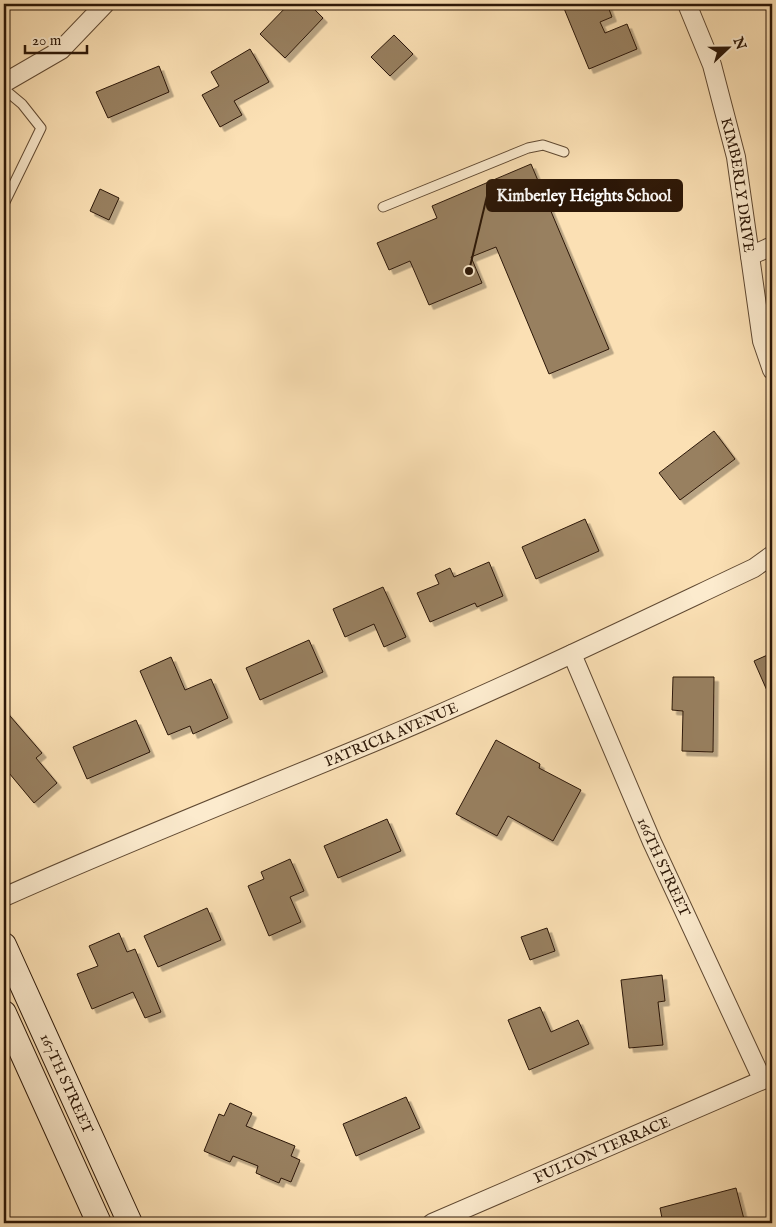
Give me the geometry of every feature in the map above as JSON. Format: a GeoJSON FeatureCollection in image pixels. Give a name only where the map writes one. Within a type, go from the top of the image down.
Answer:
{"type":"FeatureCollection","features":[{"type":"Feature","properties":{"kind":"main road","name":"167TH STREET"},"geometry":{"type":"LineString","coordinates":[[4,945],[130,1223]]}},
{"type":"Feature","properties":{"kind":"main road","name":"167TH STREET"},"geometry":{"type":"LineString","coordinates":[[4,1013],[99,1223]]}},
{"type":"Feature","properties":{"kind":"street"},"geometry":{"type":"LineString","coordinates":[[4,83],[61,50],[105,4]]}},
{"type":"Feature","properties":{"kind":"street","name":"KIMBERLY DRIVE"},"geometry":{"type":"LineString","coordinates":[[687,4],[712,64],[736,157],[762,341],[772,370]]}},
{"type":"Feature","properties":{"kind":"street"},"geometry":{"type":"LineString","coordinates":[[750,256],[772,246]]}},
{"type":"Feature","properties":{"kind":"street","name":"PATRICIA AVENUE"},"geometry":{"type":"LineString","coordinates":[[4,898],[209,808],[373,742],[572,654],[754,568],[772,555]]}},
{"type":"Feature","properties":{"kind":"street","name":"166TH STREET"},"geometry":{"type":"LineString","coordinates":[[572,654],[652,842],[767,1077]]}},
{"type":"Feature","properties":{"kind":"street","name":"FULTON TERRACE"},"geometry":{"type":"LineString","coordinates":[[432,1223],[767,1077]]}},
{"type":"Feature","properties":{"kind":"lane"},"geometry":{"type":"LineString","coordinates":[[4,88],[22,104],[40,128],[4,204]]}},
{"type":"Feature","properties":{"kind":"lane"},"geometry":{"type":"LineString","coordinates":[[383,207],[528,148],[543,145],[564,152]]}},
{"type":"Feature","properties":{"kind":"building"},"geometry":{"type":"Polygon","coordinates":[[[289,4],[309,4],[323,18],[285,58],[260,34],[289,4]]]}},
{"type":"Feature","properties":{"kind":"building"},"geometry":{"type":"Polygon","coordinates":[[[568,4],[607,4],[612,17],[600,22],[605,33],[627,24],[637,49],[589,69],[563,6],[568,4]]]}},
{"type":"Feature","properties":{"kind":"building"},"geometry":{"type":"Polygon","coordinates":[[[394,35],[413,54],[390,76],[371,57],[394,35]]]}},
{"type":"Feature","properties":{"kind":"building"},"geometry":{"type":"Polygon","coordinates":[[[250,49],[269,82],[234,101],[242,115],[220,127],[202,95],[219,86],[211,72],[250,49]]]}},
{"type":"Feature","properties":{"kind":"building"},"geometry":{"type":"Polygon","coordinates":[[[159,66],[169,92],[108,118],[96,92],[159,66]]]}},
{"type":"Feature","properties":{"kind":"building"},"geometry":{"type":"Polygon","coordinates":[[[531,164],[609,349],[549,374],[496,247],[471,257],[482,283],[429,305],[410,261],[389,270],[377,243],[437,218],[432,206],[531,164]]]}},
{"type":"Feature","properties":{"kind":"building"},"geometry":{"type":"Polygon","coordinates":[[[100,189],[119,198],[109,220],[90,211],[100,189]]]}},
{"type":"Feature","properties":{"kind":"building"},"geometry":{"type":"Polygon","coordinates":[[[714,431],[735,459],[680,500],[659,473],[714,431]]]}},
{"type":"Feature","properties":{"kind":"building"},"geometry":{"type":"Polygon","coordinates":[[[585,519],[599,551],[536,579],[522,547],[585,519]]]}},
{"type":"Feature","properties":{"kind":"building"},"geometry":{"type":"Polygon","coordinates":[[[489,562],[503,596],[477,607],[475,603],[430,622],[417,593],[439,584],[435,575],[450,568],[454,577],[489,562]]]}},
{"type":"Feature","properties":{"kind":"building"},"geometry":{"type":"Polygon","coordinates":[[[383,587],[406,637],[384,647],[374,624],[345,637],[333,609],[383,587]]]}},
{"type":"Feature","properties":{"kind":"building"},"geometry":{"type":"Polygon","coordinates":[[[309,640],[323,672],[260,700],[246,668],[309,640]]]}},
{"type":"Feature","properties":{"kind":"building"},"geometry":{"type":"Polygon","coordinates":[[[772,653],[772,702],[754,661],[772,653]]]}},
{"type":"Feature","properties":{"kind":"building"},"geometry":{"type":"Polygon","coordinates":[[[171,657],[185,690],[211,679],[228,718],[193,734],[190,726],[168,735],[140,671],[171,657]]]}},
{"type":"Feature","properties":{"kind":"building"},"geometry":{"type":"Polygon","coordinates":[[[673,677],[714,677],[713,752],[682,751],[683,711],[672,710],[673,677]]]}},
{"type":"Feature","properties":{"kind":"building"},"geometry":{"type":"Polygon","coordinates":[[[4,709],[42,753],[36,758],[57,783],[34,803],[4,767],[4,709]]]}},
{"type":"Feature","properties":{"kind":"building"},"geometry":{"type":"Polygon","coordinates":[[[136,720],[150,752],[87,779],[73,747],[136,720]]]}},
{"type":"Feature","properties":{"kind":"building"},"geometry":{"type":"Polygon","coordinates":[[[496,740],[540,764],[539,768],[581,790],[553,841],[508,816],[497,836],[456,814],[496,740]]]}},
{"type":"Feature","properties":{"kind":"building"},"geometry":{"type":"Polygon","coordinates":[[[387,819],[401,851],[338,878],[324,846],[387,819]]]}},
{"type":"Feature","properties":{"kind":"building"},"geometry":{"type":"Polygon","coordinates":[[[290,859],[304,891],[290,897],[301,922],[269,936],[248,886],[264,879],[261,872],[290,859]]]}},
{"type":"Feature","properties":{"kind":"building"},"geometry":{"type":"Polygon","coordinates":[[[207,908],[221,940],[158,967],[144,936],[207,908]]]}},
{"type":"Feature","properties":{"kind":"building"},"geometry":{"type":"Polygon","coordinates":[[[547,928],[555,951],[530,960],[521,937],[547,928]]]}},
{"type":"Feature","properties":{"kind":"building"},"geometry":{"type":"Polygon","coordinates":[[[119,933],[127,952],[135,949],[161,1012],[145,1018],[133,992],[92,1009],[77,974],[98,966],[89,946],[119,933]]]}},
{"type":"Feature","properties":{"kind":"building"},"geometry":{"type":"Polygon","coordinates":[[[662,975],[665,1001],[658,1002],[663,1045],[629,1048],[621,980],[662,975]]]}},
{"type":"Feature","properties":{"kind":"building"},"geometry":{"type":"Polygon","coordinates":[[[540,1007],[551,1032],[578,1020],[589,1044],[529,1070],[508,1020],[540,1007]]]}},
{"type":"Feature","properties":{"kind":"building"},"geometry":{"type":"Polygon","coordinates":[[[406,1097],[420,1128],[356,1156],[343,1124],[406,1097]]]}},
{"type":"Feature","properties":{"kind":"building"},"geometry":{"type":"Polygon","coordinates":[[[230,1103],[252,1113],[246,1126],[295,1146],[291,1156],[300,1160],[291,1182],[281,1178],[279,1183],[256,1173],[258,1166],[233,1156],[230,1162],[204,1151],[219,1114],[224,1116],[230,1103]]]}},
{"type":"Feature","properties":{"kind":"building"},"geometry":{"type":"Polygon","coordinates":[[[736,1188],[745,1223],[663,1223],[660,1208],[736,1188]]]}},
{"type":"Feature","properties":{"kind":"place","name":"Kimberley Heights School"},"geometry":{"type":"Point","coordinates":[469,271]}}]}
